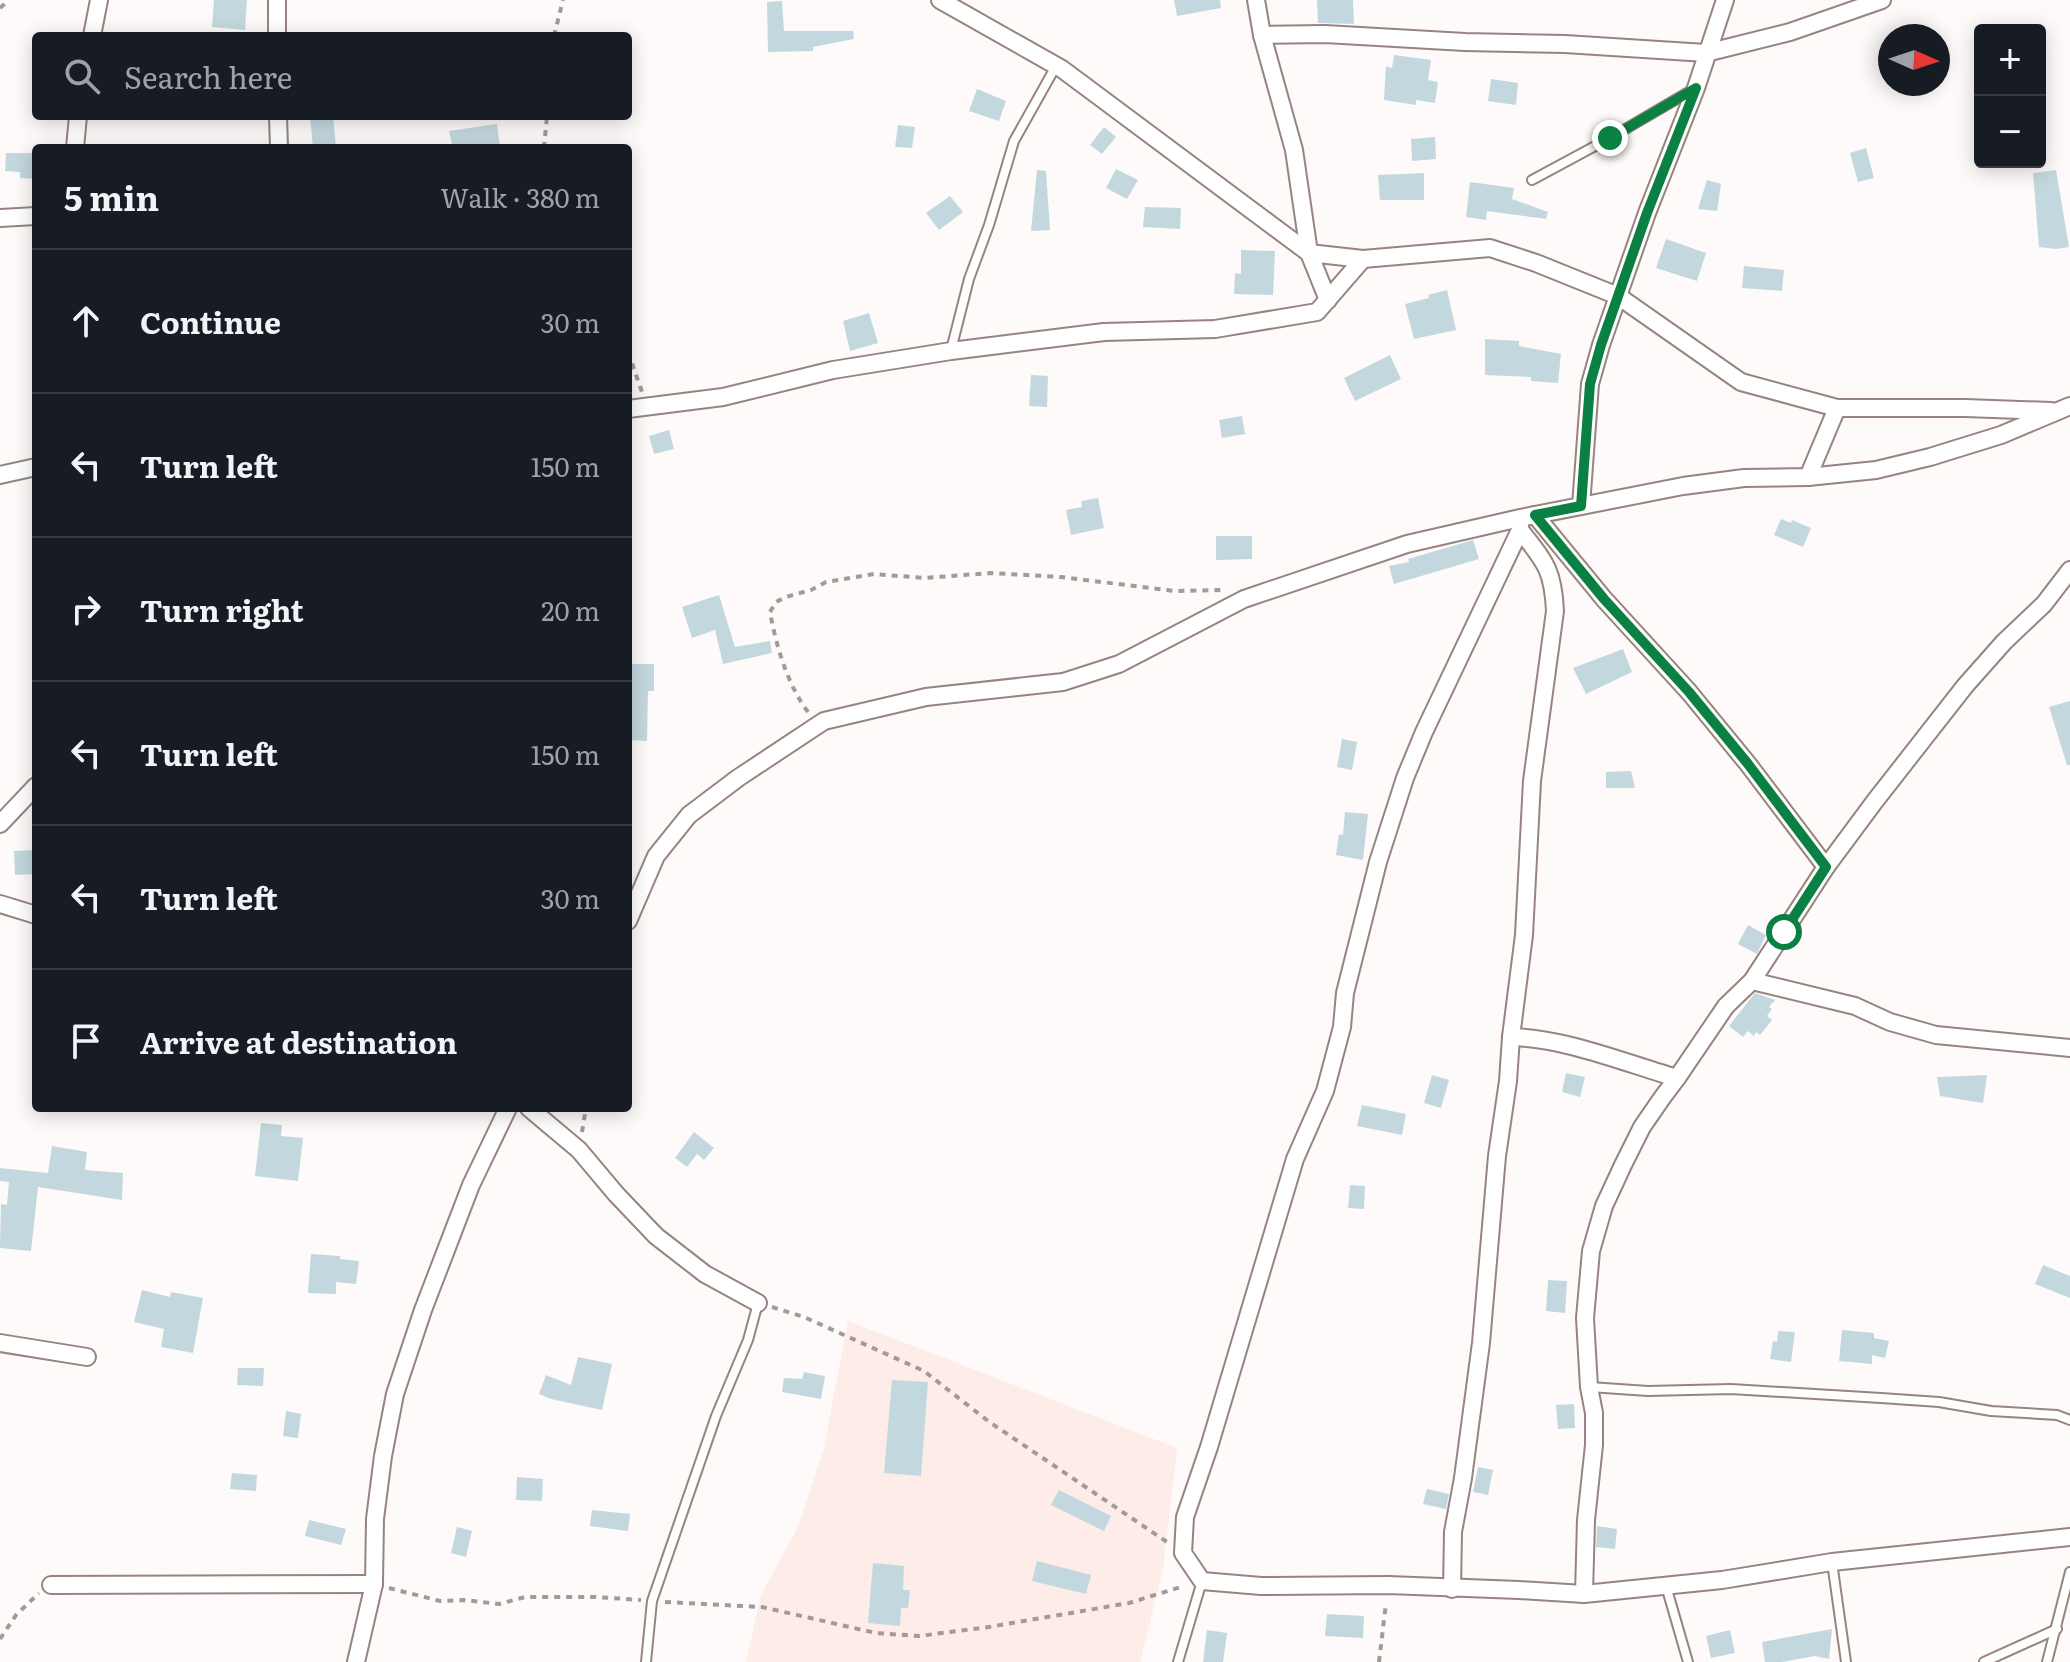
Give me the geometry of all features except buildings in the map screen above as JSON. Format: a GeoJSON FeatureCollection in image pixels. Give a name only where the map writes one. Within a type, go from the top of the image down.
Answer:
{"type":"FeatureCollection","features":[{"type":"Feature","properties":{"kind":"street"},"geometry":{"type":"LineString","coordinates":[[93,32],[99,0]]}},
{"type":"Feature","properties":{"kind":"street"},"geometry":{"type":"LineString","coordinates":[[277,0],[277,32]]}},
{"type":"Feature","properties":{"kind":"street"},"geometry":{"type":"LineString","coordinates":[[940,0],[1056,66],[1309,253],[1363,259],[1490,248],[1618,296],[1741,382],[1837,408],[2065,409]]}},
{"type":"Feature","properties":{"kind":"street"},"geometry":{"type":"LineString","coordinates":[[1256,0],[1262,35],[1294,150],[1309,253],[1328,300]]}},
{"type":"Feature","properties":{"kind":"street"},"geometry":{"type":"LineString","coordinates":[[1581,506],[1590,384],[1601,345],[1647,213],[1696,88],[1725,0]]}},
{"type":"Feature","properties":{"kind":"street"},"geometry":{"type":"LineString","coordinates":[[1262,35],[1325,34],[1706,53],[1790,32],[1882,0]]}},
{"type":"Feature","properties":{"kind":"street"},"geometry":{"type":"LineString","coordinates":[[75,144],[78,120]]}},
{"type":"Feature","properties":{"kind":"street"},"geometry":{"type":"LineString","coordinates":[[278,120],[279,144]]}},
{"type":"Feature","properties":{"kind":"street"},"geometry":{"type":"LineString","coordinates":[[0,218],[32,216]]}},
{"type":"Feature","properties":{"kind":"street"},"geometry":{"type":"LineString","coordinates":[[635,408],[723,397],[833,370],[951,351],[1104,332],[1215,329],[1317,312],[1363,259]]}},
{"type":"Feature","properties":{"kind":"street"},"geometry":{"type":"LineString","coordinates":[[1808,477],[1837,408]]}},
{"type":"Feature","properties":{"kind":"street"},"geometry":{"type":"LineString","coordinates":[[632,912],[656,856],[689,815],[824,721],[926,697],[1063,682],[1119,664],[1244,599],[1407,544],[1683,486],[1744,478],[1808,477],[1876,470],[2001,435],[2065,409]]}},
{"type":"Feature","properties":{"kind":"street"},"geometry":{"type":"LineString","coordinates":[[0,475],[32,468]]}},
{"type":"Feature","properties":{"kind":"street"},"geometry":{"type":"LineString","coordinates":[[1525,521],[1604,599],[1689,692],[1826,867]]}},
{"type":"Feature","properties":{"kind":"street"},"geometry":{"type":"LineString","coordinates":[[1452,1589],[1453,1532],[1481,1343],[1497,1156],[1524,935],[1532,781],[1555,611],[1554,586],[1525,521]]}},
{"type":"Feature","properties":{"kind":"street"},"geometry":{"type":"LineString","coordinates":[[1525,521],[1424,732],[1392,817],[1345,993],[1342,1027],[1325,1091],[1295,1159],[1185,1517],[1183,1553],[1202,1581],[1261,1586],[1388,1585],[1584,1594],[1722,1580],[1832,1562],[2070,1537]]}},
{"type":"Feature","properties":{"kind":"street"},"geometry":{"type":"LineString","coordinates":[[1584,1594],[1586,1520],[1594,1445],[1585,1318],[1591,1251],[1604,1206],[1642,1127],[1726,1006],[1752,981],[1826,867],[1965,686],[2004,642],[2044,604],[2070,570]]}},
{"type":"Feature","properties":{"kind":"street"},"geometry":{"type":"LineString","coordinates":[[0,824],[32,790]]}},
{"type":"Feature","properties":{"kind":"street"},"geometry":{"type":"LineString","coordinates":[[0,904],[32,914]]}},
{"type":"Feature","properties":{"kind":"street"},"geometry":{"type":"LineString","coordinates":[[1752,981],[1855,1006],[1890,1022],[1936,1035],[2070,1048]]}},
{"type":"Feature","properties":{"kind":"street"},"geometry":{"type":"LineString","coordinates":[[1511,1037],[1536,1037],[1677,1078]]}},
{"type":"Feature","properties":{"kind":"street"},"geometry":{"type":"LineString","coordinates":[[356,1662],[374,1584],[375,1519],[395,1394],[471,1185],[506,1112]]}},
{"type":"Feature","properties":{"kind":"street"},"geometry":{"type":"LineString","coordinates":[[534,1112],[579,1150],[656,1236],[705,1274],[758,1303]]}},
{"type":"Feature","properties":{"kind":"street"},"geometry":{"type":"LineString","coordinates":[[0,1343],[87,1357]]}},
{"type":"Feature","properties":{"kind":"street"},"geometry":{"type":"LineString","coordinates":[[51,1585],[374,1584]]}},
{"type":"Feature","properties":{"kind":"lane"},"geometry":{"type":"LineString","coordinates":[[951,351],[969,279],[989,225],[1006,162],[1014,141],[1056,66]]}},
{"type":"Feature","properties":{"kind":"lane"},"geometry":{"type":"LineString","coordinates":[[1532,180],[1696,88]]}},
{"type":"Feature","properties":{"kind":"lane"},"geometry":{"type":"LineString","coordinates":[[646,1662],[652,1601],[716,1416],[748,1340],[758,1303]]}},
{"type":"Feature","properties":{"kind":"lane"},"geometry":{"type":"LineString","coordinates":[[1589,1387],[1648,1391],[1731,1389],[1881,1398],[2057,1415],[2070,1420]]}},
{"type":"Feature","properties":{"kind":"lane"},"geometry":{"type":"LineString","coordinates":[[1832,1562],[1846,1662]]}},
{"type":"Feature","properties":{"kind":"lane"},"geometry":{"type":"LineString","coordinates":[[2047,1662],[2070,1572]]}},
{"type":"Feature","properties":{"kind":"lane"},"geometry":{"type":"LineString","coordinates":[[1178,1662],[1202,1581]]}},
{"type":"Feature","properties":{"kind":"lane"},"geometry":{"type":"LineString","coordinates":[[1666,1586],[1688,1662]]}},
{"type":"Feature","properties":{"kind":"lane"},"geometry":{"type":"LineString","coordinates":[[1984,1662],[2057,1629]]}},
{"type":"Feature","properties":{"kind":"path"},"geometry":{"type":"LineString","coordinates":[[0,8],[9,0]]}},
{"type":"Feature","properties":{"kind":"path"},"geometry":{"type":"LineString","coordinates":[[555,32],[563,0]]}},
{"type":"Feature","properties":{"kind":"path"},"geometry":{"type":"LineString","coordinates":[[544,144],[547,120]]}},
{"type":"Feature","properties":{"kind":"path"},"geometry":{"type":"LineString","coordinates":[[632,363],[640,385],[635,408]]}},
{"type":"Feature","properties":{"kind":"path"},"geometry":{"type":"LineString","coordinates":[[818,726],[801,703],[790,679],[770,612],[776,602],[826,582],[874,574],[924,578],[991,573],[1061,577],[1175,591],[1235,590]]}},
{"type":"Feature","properties":{"kind":"path"},"geometry":{"type":"LineString","coordinates":[[758,1303],[804,1317],[924,1371],[988,1421],[1183,1553]]}},
{"type":"Feature","properties":{"kind":"path"},"geometry":{"type":"LineString","coordinates":[[374,1584],[440,1601],[499,1604],[525,1597],[596,1597],[762,1607],[876,1633],[919,1636],[1129,1603],[1202,1581]]}},
{"type":"Feature","properties":{"kind":"path"},"geometry":{"type":"LineString","coordinates":[[0,1639],[31,1599],[51,1585]]}},
{"type":"Feature","properties":{"kind":"path"},"geometry":{"type":"LineString","coordinates":[[1379,1662],[1388,1585]]}},
{"type":"Feature","properties":{"kind":"shaded area"},"geometry":{"type":"Polygon","coordinates":[[[848,1321],[1177,1448],[1163,1569],[1140,1662],[746,1662],[761,1595],[798,1527],[824,1448],[848,1321]]]}},
{"type":"Feature","properties":{"kind":"route"},"geometry":{"type":"LineString","coordinates":[[1610,138],[1696,88],[1647,213],[1590,384],[1581,506],[1535,515],[1604,599],[1689,692],[1826,867],[1784,932]]}}]}
